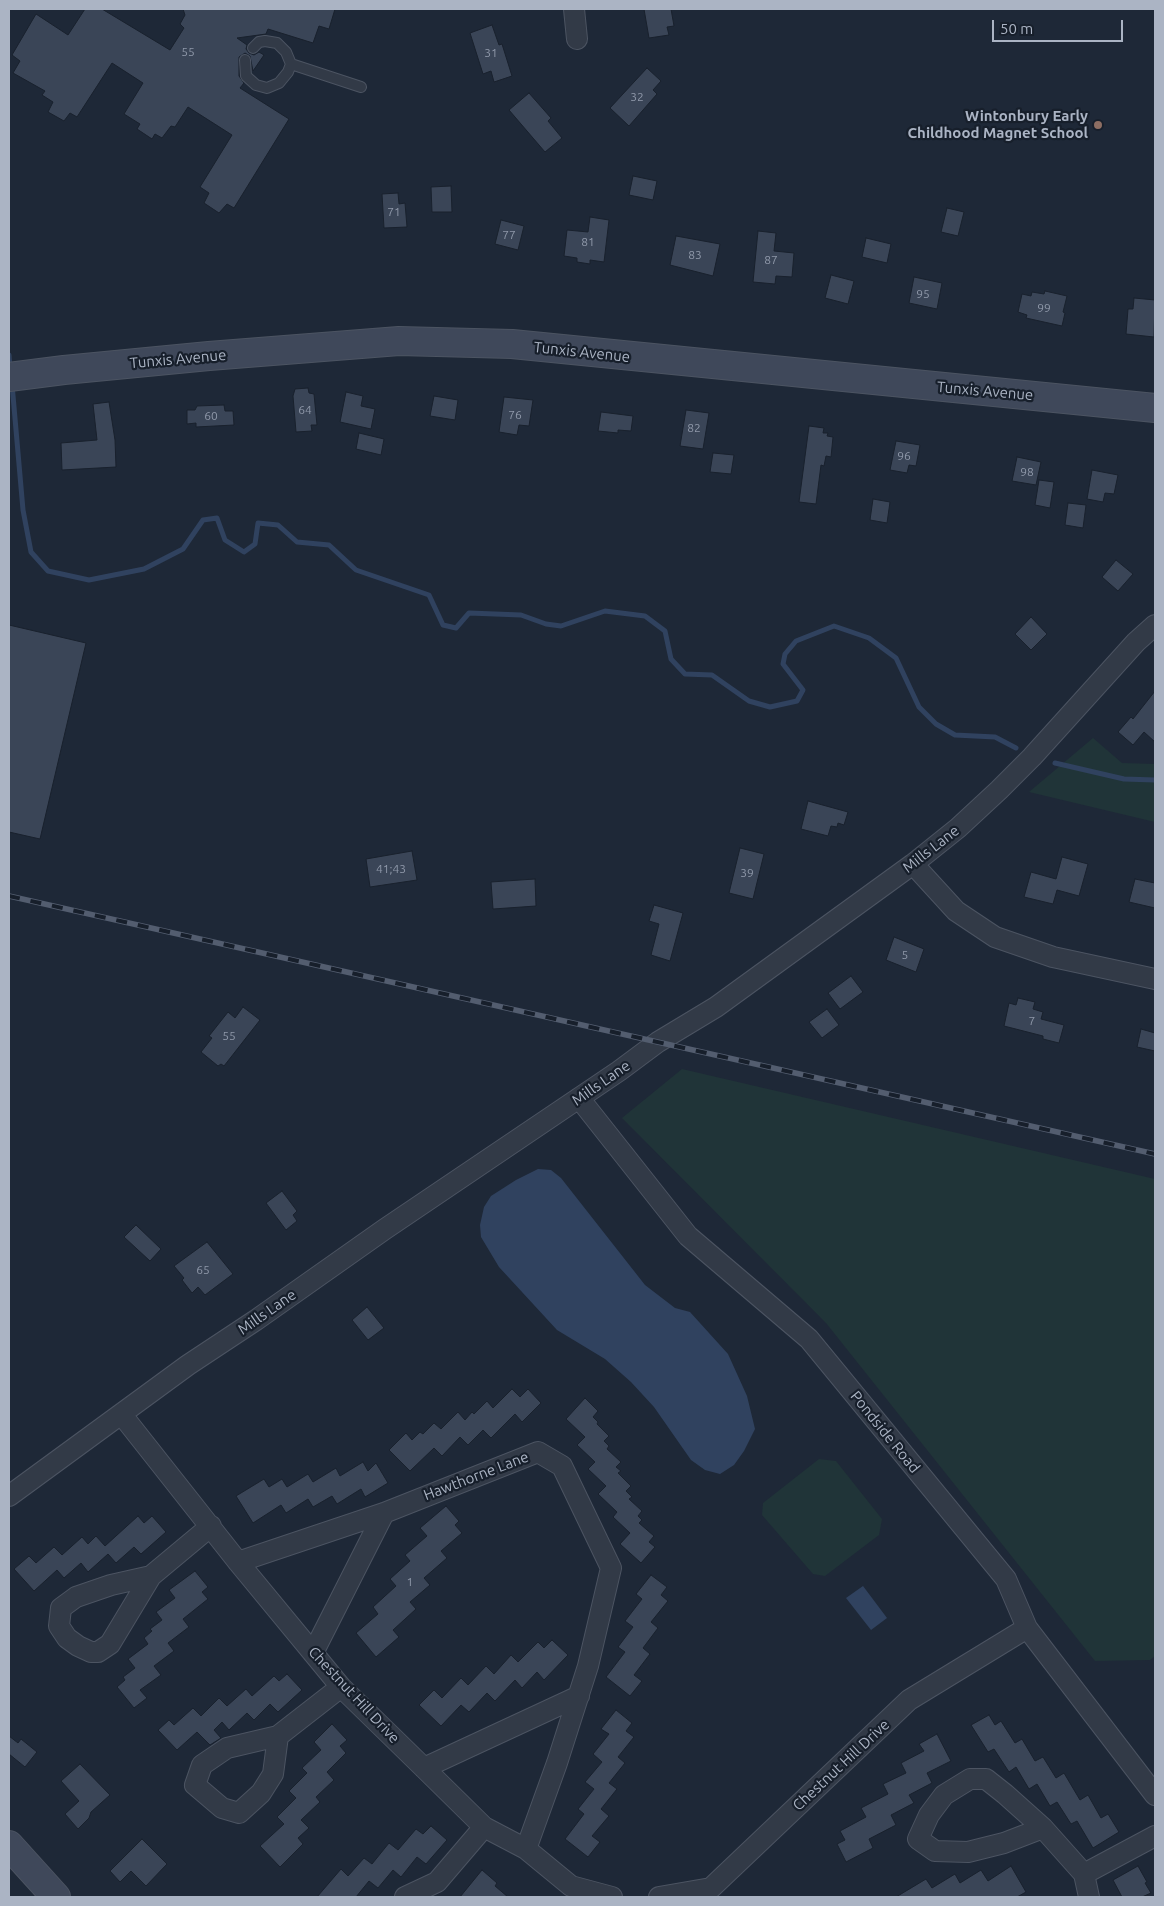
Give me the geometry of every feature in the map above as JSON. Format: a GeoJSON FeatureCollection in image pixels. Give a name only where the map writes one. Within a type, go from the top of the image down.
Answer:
{"type":"FeatureCollection","features":[{"type":"Feature","properties":{"kind":"main road","name":"Tunxis Avenue"},"geometry":{"type":"LineString","coordinates":[[15,376],[209,356],[399,341],[512,344],[1155,408]]}},
{"type":"Feature","properties":{"kind":"main road"},"geometry":{"type":"LineString","coordinates":[[9,1845],[56,1897]]}},
{"type":"Feature","properties":{"kind":"street"},"geometry":{"type":"LineString","coordinates":[[574,9],[577,39]]}},
{"type":"Feature","properties":{"kind":"street","name":"Mills Lane"},"geometry":{"type":"LineString","coordinates":[[9,1496],[188,1365],[658,1042],[716,1007],[913,864],[958,828],[999,790],[1136,642],[1155,625]]}},
{"type":"Feature","properties":{"kind":"street"},"geometry":{"type":"LineString","coordinates":[[913,864],[956,911],[995,937],[1053,957],[1155,979]]}},
{"type":"Feature","properties":{"kind":"street","name":"Pondside Road"},"geometry":{"type":"LineString","coordinates":[[579,1098],[688,1236],[809,1339],[1006,1579],[1027,1628],[1155,1795]]}},
{"type":"Feature","properties":{"kind":"street","name":"Chestnut Hill Drive"},"geometry":{"type":"LineString","coordinates":[[122,1415],[238,1562],[341,1686],[424,1768],[484,1827],[526,1849],[571,1886],[612,1897]]}},
{"type":"Feature","properties":{"kind":"street","name":"Hawthorne Lane"},"geometry":{"type":"LineString","coordinates":[[238,1562],[384,1513],[538,1452],[562,1466],[611,1568],[579,1696],[526,1849]]}},
{"type":"Feature","properties":{"kind":"street"},"geometry":{"type":"LineString","coordinates":[[313,1653],[384,1513]]}},
{"type":"Feature","properties":{"kind":"street"},"geometry":{"type":"LineString","coordinates":[[151,1576],[111,1585],[76,1597],[60,1608],[59,1626],[67,1638],[78,1646],[91,1652],[98,1652],[110,1644],[151,1576],[211,1526]]}},
{"type":"Feature","properties":{"kind":"street","name":"Chestnut Hill Drive"},"geometry":{"type":"LineString","coordinates":[[659,1897],[711,1888],[909,1700],[1027,1628]]}},
{"type":"Feature","properties":{"kind":"street"},"geometry":{"type":"LineString","coordinates":[[278,1736],[341,1686]]}},
{"type":"Feature","properties":{"kind":"street"},"geometry":{"type":"LineString","coordinates":[[424,1768],[579,1696]]}},
{"type":"Feature","properties":{"kind":"street"},"geometry":{"type":"LineString","coordinates":[[1043,1828],[1004,1843],[968,1852],[935,1851],[918,1839],[929,1815],[944,1795],[970,1779],[986,1779],[1043,1828],[1084,1874],[1089,1897]]}},
{"type":"Feature","properties":{"kind":"street"},"geometry":{"type":"LineString","coordinates":[[405,1897],[435,1889],[484,1827]]}},
{"type":"Feature","properties":{"kind":"street"},"geometry":{"type":"LineString","coordinates":[[1084,1874],[1155,1836]]}},
{"type":"Feature","properties":{"kind":"lane"},"geometry":{"type":"LineString","coordinates":[[245,60],[246,76],[256,85],[267,88],[279,83],[288,72],[291,64],[286,52],[277,43],[259,42],[253,48]]}},
{"type":"Feature","properties":{"kind":"lane"},"geometry":{"type":"LineString","coordinates":[[291,64],[361,87]]}},
{"type":"Feature","properties":{"kind":"green space"},"geometry":{"type":"Polygon","coordinates":[[[1093,738],[1122,763],[1155,764],[1155,822],[1029,792],[1093,738]]]}},
{"type":"Feature","properties":{"kind":"green space"},"geometry":{"type":"Polygon","coordinates":[[[682,1069],[1155,1179],[1155,1656],[1150,1660],[1095,1661],[826,1323],[622,1118],[682,1069]]]}},
{"type":"Feature","properties":{"kind":"green space"},"geometry":{"type":"Polygon","coordinates":[[[819,1459],[836,1461],[882,1519],[879,1535],[825,1576],[813,1574],[762,1515],[763,1503],[819,1459]]]}},
{"type":"Feature","properties":{"kind":"water"},"geometry":{"type":"Polygon","coordinates":[[[538,1169],[551,1170],[561,1178],[645,1285],[675,1308],[690,1312],[728,1354],[747,1396],[755,1429],[744,1451],[734,1465],[720,1474],[705,1470],[691,1460],[654,1407],[631,1382],[605,1359],[557,1330],[499,1267],[481,1237],[480,1225],[484,1207],[491,1196],[538,1169]]]}},
{"type":"Feature","properties":{"kind":"water"},"geometry":{"type":"Polygon","coordinates":[[[863,1586],[887,1618],[871,1630],[846,1598],[863,1586]]]}},
{"type":"Feature","properties":{"kind":"building"},"geometry":{"type":"Polygon","coordinates":[[[85,9],[102,9],[170,50],[184,28],[180,24],[185,15],[183,9],[335,9],[329,29],[319,26],[313,43],[268,29],[266,34],[237,38],[247,45],[246,49],[249,53],[254,55],[259,52],[264,55],[253,71],[250,56],[245,53],[239,57],[239,76],[244,83],[240,88],[289,119],[234,208],[227,204],[219,213],[204,203],[209,193],[200,187],[232,135],[188,107],[175,127],[171,126],[162,138],[155,134],[152,139],[137,129],[140,124],[124,114],[143,83],[112,63],[77,117],[70,113],[64,121],[48,112],[53,102],[42,95],[45,91],[13,73],[20,61],[12,55],[36,14],[68,35],[85,9]]]}},
{"type":"Feature","properties":{"kind":"building"},"geometry":{"type":"Polygon","coordinates":[[[644,9],[671,9],[674,26],[667,27],[669,35],[649,38],[644,9]]]}},
{"type":"Feature","properties":{"kind":"building"},"geometry":{"type":"Polygon","coordinates":[[[492,25],[499,45],[502,44],[512,76],[494,82],[491,71],[483,74],[470,33],[492,25]]]}},
{"type":"Feature","properties":{"kind":"building"},"geometry":{"type":"Polygon","coordinates":[[[647,68],[661,81],[653,90],[657,94],[629,126],[610,108],[647,68]]]}},
{"type":"Feature","properties":{"kind":"building"},"geometry":{"type":"Polygon","coordinates":[[[529,93],[551,118],[548,121],[562,138],[545,152],[509,110],[529,93]]]}},
{"type":"Feature","properties":{"kind":"building"},"geometry":{"type":"Polygon","coordinates":[[[633,176],[657,181],[653,200],[629,195],[633,176]]]}},
{"type":"Feature","properties":{"kind":"building"},"geometry":{"type":"Polygon","coordinates":[[[451,186],[452,212],[432,212],[431,187],[451,186]]]}},
{"type":"Feature","properties":{"kind":"building"},"geometry":{"type":"Polygon","coordinates":[[[398,193],[399,204],[405,203],[407,227],[384,228],[382,194],[398,193]]]}},
{"type":"Feature","properties":{"kind":"building"},"geometry":{"type":"Polygon","coordinates":[[[947,208],[964,212],[958,236],[941,232],[947,208]]]}},
{"type":"Feature","properties":{"kind":"building"},"geometry":{"type":"Polygon","coordinates":[[[590,217],[609,220],[604,262],[590,260],[590,264],[577,262],[577,258],[564,256],[567,230],[588,232],[590,217]]]}},
{"type":"Feature","properties":{"kind":"building"},"geometry":{"type":"Polygon","coordinates":[[[501,220],[524,226],[518,250],[495,244],[501,220]]]}},
{"type":"Feature","properties":{"kind":"building"},"geometry":{"type":"Polygon","coordinates":[[[758,231],[776,233],[774,251],[794,253],[792,277],[776,276],[775,284],[753,282],[758,231]]]}},
{"type":"Feature","properties":{"kind":"building"},"geometry":{"type":"Polygon","coordinates":[[[676,236],[720,244],[713,276],[670,265],[676,236]]]}},
{"type":"Feature","properties":{"kind":"building"},"geometry":{"type":"Polygon","coordinates":[[[866,238],[891,244],[887,263],[862,257],[866,238]]]}},
{"type":"Feature","properties":{"kind":"building"},"geometry":{"type":"Polygon","coordinates":[[[831,275],[854,281],[848,304],[825,298],[831,275]]]}},
{"type":"Feature","properties":{"kind":"building"},"geometry":{"type":"Polygon","coordinates":[[[914,277],[942,283],[937,309],[909,303],[914,277]]]}},
{"type":"Feature","properties":{"kind":"building"},"geometry":{"type":"Polygon","coordinates":[[[1045,291],[1067,296],[1062,326],[1026,318],[1027,315],[1018,312],[1022,294],[1031,296],[1032,292],[1044,294],[1045,291]]]}},
{"type":"Feature","properties":{"kind":"building"},"geometry":{"type":"Polygon","coordinates":[[[1134,298],[1155,300],[1154,337],[1126,334],[1128,309],[1133,309],[1134,298]]]}},
{"type":"Feature","properties":{"kind":"building"},"geometry":{"type":"Polygon","coordinates":[[[308,388],[309,393],[314,394],[317,425],[311,425],[312,431],[296,432],[293,396],[295,389],[308,388]]]}},
{"type":"Feature","properties":{"kind":"building"},"geometry":{"type":"Polygon","coordinates":[[[346,392],[363,396],[361,406],[375,409],[371,429],[340,422],[346,392]]]}},
{"type":"Feature","properties":{"kind":"building"},"geometry":{"type":"Polygon","coordinates":[[[434,396],[458,400],[455,420],[430,416],[434,396]]]}},
{"type":"Feature","properties":{"kind":"building"},"geometry":{"type":"Polygon","coordinates":[[[504,397],[533,400],[529,426],[519,425],[517,435],[499,432],[504,397]]]}},
{"type":"Feature","properties":{"kind":"building"},"geometry":{"type":"Polygon","coordinates":[[[109,402],[115,440],[116,467],[62,470],[61,443],[97,440],[93,404],[109,402]]]}},
{"type":"Feature","properties":{"kind":"building"},"geometry":{"type":"Polygon","coordinates":[[[224,405],[225,411],[233,411],[234,425],[196,427],[196,423],[187,424],[187,410],[195,410],[197,406],[224,405]]]}},
{"type":"Feature","properties":{"kind":"building"},"geometry":{"type":"Polygon","coordinates":[[[686,410],[709,413],[703,449],[680,446],[686,410]]]}},
{"type":"Feature","properties":{"kind":"building"},"geometry":{"type":"Polygon","coordinates":[[[601,412],[633,416],[631,431],[618,430],[618,433],[598,431],[601,412]]]}},
{"type":"Feature","properties":{"kind":"building"},"geometry":{"type":"Polygon","coordinates":[[[809,426],[824,428],[823,433],[828,433],[827,436],[833,437],[831,457],[826,456],[824,466],[821,465],[816,504],[799,502],[809,426]]]}},
{"type":"Feature","properties":{"kind":"building"},"geometry":{"type":"Polygon","coordinates":[[[359,433],[384,439],[381,455],[356,449],[359,433]]]}},
{"type":"Feature","properties":{"kind":"building"},"geometry":{"type":"Polygon","coordinates":[[[896,441],[920,445],[916,466],[909,465],[907,473],[890,470],[896,441]]]}},
{"type":"Feature","properties":{"kind":"building"},"geometry":{"type":"Polygon","coordinates":[[[713,453],[734,455],[731,474],[710,472],[713,453]]]}},
{"type":"Feature","properties":{"kind":"building"},"geometry":{"type":"Polygon","coordinates":[[[1017,457],[1041,462],[1036,485],[1012,481],[1017,457]]]}},
{"type":"Feature","properties":{"kind":"building"},"geometry":{"type":"Polygon","coordinates":[[[1092,470],[1118,475],[1114,494],[1105,493],[1103,502],[1087,499],[1092,470]]]}},
{"type":"Feature","properties":{"kind":"building"},"geometry":{"type":"Polygon","coordinates":[[[1039,480],[1054,482],[1050,508],[1035,505],[1039,480]]]}},
{"type":"Feature","properties":{"kind":"building"},"geometry":{"type":"Polygon","coordinates":[[[873,499],[890,502],[887,523],[870,520],[873,499]]]}},
{"type":"Feature","properties":{"kind":"building"},"geometry":{"type":"Polygon","coordinates":[[[1068,503],[1086,505],[1083,528],[1065,525],[1068,503]]]}},
{"type":"Feature","properties":{"kind":"building"},"geometry":{"type":"Polygon","coordinates":[[[1116,560],[1133,574],[1118,591],[1102,577],[1116,560]]]}},
{"type":"Feature","properties":{"kind":"building"},"geometry":{"type":"Polygon","coordinates":[[[1031,617],[1047,634],[1031,650],[1015,634],[1031,617]]]}},
{"type":"Feature","properties":{"kind":"building"},"geometry":{"type":"Polygon","coordinates":[[[9,625],[86,643],[40,839],[9,832],[9,625]]]}},
{"type":"Feature","properties":{"kind":"building"},"geometry":{"type":"Polygon","coordinates":[[[1155,691],[1155,742],[1144,732],[1133,745],[1118,732],[1131,717],[1133,719],[1155,691]]]}},
{"type":"Feature","properties":{"kind":"building"},"geometry":{"type":"Polygon","coordinates":[[[808,801],[848,812],[844,825],[838,823],[837,827],[831,826],[828,836],[801,829],[808,801]]]}},
{"type":"Feature","properties":{"kind":"building"},"geometry":{"type":"Polygon","coordinates":[[[740,848],[764,854],[753,899],[729,893],[740,848]]]}},
{"type":"Feature","properties":{"kind":"building"},"geometry":{"type":"Polygon","coordinates":[[[412,851],[417,880],[370,887],[366,859],[412,851]]]}},
{"type":"Feature","properties":{"kind":"building"},"geometry":{"type":"Polygon","coordinates":[[[1062,857],[1088,864],[1079,896],[1057,890],[1053,904],[1024,897],[1031,872],[1056,879],[1062,857]]]}},
{"type":"Feature","properties":{"kind":"building"},"geometry":{"type":"Polygon","coordinates":[[[535,879],[536,906],[493,909],[491,882],[535,879]]]}},
{"type":"Feature","properties":{"kind":"building"},"geometry":{"type":"Polygon","coordinates":[[[1135,879],[1155,883],[1155,908],[1129,902],[1135,879]]]}},
{"type":"Feature","properties":{"kind":"building"},"geometry":{"type":"Polygon","coordinates":[[[654,905],[683,913],[670,961],[651,955],[659,924],[649,921],[654,905]]]}},
{"type":"Feature","properties":{"kind":"building"},"geometry":{"type":"Polygon","coordinates":[[[894,937],[924,949],[916,972],[886,960],[894,937]]]}},
{"type":"Feature","properties":{"kind":"building"},"geometry":{"type":"Polygon","coordinates":[[[851,976],[863,992],[840,1009],[828,993],[851,976]]]}},
{"type":"Feature","properties":{"kind":"building"},"geometry":{"type":"Polygon","coordinates":[[[1018,998],[1035,1002],[1033,1009],[1043,1012],[1041,1019],[1064,1025],[1059,1043],[1043,1039],[1043,1036],[1004,1026],[1009,1003],[1016,1005],[1018,998]]]}},
{"type":"Feature","properties":{"kind":"building"},"geometry":{"type":"Polygon","coordinates":[[[243,1007],[260,1020],[224,1066],[221,1064],[218,1066],[201,1052],[212,1038],[209,1036],[228,1012],[235,1018],[243,1007]]]}},
{"type":"Feature","properties":{"kind":"building"},"geometry":{"type":"Polygon","coordinates":[[[827,1009],[839,1025],[822,1038],[809,1022],[827,1009]]]}},
{"type":"Feature","properties":{"kind":"building"},"geometry":{"type":"Polygon","coordinates":[[[1141,1029],[1155,1033],[1155,1051],[1137,1047],[1141,1029]]]}},
{"type":"Feature","properties":{"kind":"building"},"geometry":{"type":"Polygon","coordinates":[[[282,1191],[297,1211],[293,1215],[297,1221],[286,1230],[266,1203],[282,1191]]]}},
{"type":"Feature","properties":{"kind":"building"},"geometry":{"type":"Polygon","coordinates":[[[136,1225],[161,1249],[150,1261],[124,1237],[136,1225]]]}},
{"type":"Feature","properties":{"kind":"building"},"geometry":{"type":"Polygon","coordinates":[[[207,1242],[233,1274],[205,1295],[198,1287],[192,1293],[182,1280],[184,1278],[174,1266],[207,1242]]]}},
{"type":"Feature","properties":{"kind":"building"},"geometry":{"type":"Polygon","coordinates":[[[367,1307],[384,1328],[368,1340],[352,1320],[367,1307]]]}},
{"type":"Feature","properties":{"kind":"building"},"geometry":{"type":"Polygon","coordinates":[[[512,1389],[520,1397],[528,1389],[541,1403],[522,1422],[515,1414],[491,1438],[483,1430],[468,1445],[460,1437],[442,1456],[434,1448],[410,1471],[389,1450],[406,1433],[412,1440],[420,1432],[423,1434],[434,1423],[441,1429],[458,1412],[465,1420],[487,1401],[493,1408],[512,1389]]]}},
{"type":"Feature","properties":{"kind":"building"},"geometry":{"type":"Polygon","coordinates":[[[585,1398],[598,1411],[593,1417],[609,1436],[604,1441],[609,1446],[607,1449],[621,1462],[616,1467],[621,1471],[618,1473],[631,1486],[626,1491],[632,1497],[629,1499],[642,1511],[638,1516],[642,1520],[639,1523],[654,1536],[649,1542],[655,1547],[641,1563],[620,1544],[630,1533],[613,1517],[617,1512],[598,1494],[606,1486],[588,1469],[595,1462],[577,1445],[585,1437],[566,1419],[585,1398]]]}},
{"type":"Feature","properties":{"kind":"building"},"geometry":{"type":"Polygon","coordinates":[[[363,1462],[368,1471],[376,1463],[388,1483],[365,1497],[361,1489],[337,1504],[332,1496],[313,1507],[308,1499],[286,1513],[281,1505],[253,1523],[236,1496],[264,1479],[269,1487],[282,1479],[287,1487],[308,1474],[313,1482],[336,1468],[340,1476],[363,1462]]]}},
{"type":"Feature","properties":{"kind":"building"},"geometry":{"type":"Polygon","coordinates":[[[446,1506],[459,1521],[455,1525],[462,1533],[441,1551],[447,1558],[424,1578],[430,1585],[410,1602],[416,1609],[393,1630],[399,1637],[376,1657],[356,1633],[378,1614],[373,1607],[396,1586],[390,1579],[410,1561],[405,1555],[427,1536],[420,1528],[446,1506]]]}},
{"type":"Feature","properties":{"kind":"building"},"geometry":{"type":"Polygon","coordinates":[[[138,1516],[144,1523],[152,1516],[166,1532],[141,1554],[134,1547],[116,1563],[108,1554],[88,1572],[81,1563],[64,1578],[57,1570],[34,1591],[14,1569],[29,1556],[36,1563],[54,1547],[62,1555],[82,1537],[88,1544],[96,1536],[105,1546],[138,1516]]]}},
{"type":"Feature","properties":{"kind":"building"},"geometry":{"type":"Polygon","coordinates":[[[195,1571],[208,1587],[202,1592],[208,1599],[183,1619],[189,1627],[168,1643],[174,1651],[154,1666],[161,1675],[140,1690],[147,1698],[134,1708],[117,1687],[125,1680],[123,1677],[135,1668],[128,1659],[148,1644],[144,1638],[152,1631],[150,1629],[162,1620],[156,1612],[175,1598],[169,1590],[195,1571]]]}},
{"type":"Feature","properties":{"kind":"building"},"geometry":{"type":"Polygon","coordinates":[[[651,1575],[667,1587],[661,1595],[668,1601],[651,1622],[658,1628],[643,1648],[650,1654],[634,1675],[642,1681],[630,1696],[606,1677],[625,1652],[618,1647],[633,1627],[625,1621],[642,1599],[636,1594],[651,1575]]]}},
{"type":"Feature","properties":{"kind":"building"},"geometry":{"type":"Polygon","coordinates":[[[552,1640],[568,1655],[544,1680],[537,1672],[522,1688],[515,1680],[495,1701],[487,1693],[469,1712],[461,1705],[441,1726],[419,1705],[434,1690],[442,1698],[461,1678],[468,1685],[486,1666],[494,1674],[511,1655],[518,1662],[538,1642],[544,1648],[552,1640]]]}},
{"type":"Feature","properties":{"kind":"building"},"geometry":{"type":"Polygon","coordinates":[[[287,1674],[302,1690],[278,1712],[270,1704],[254,1720],[247,1713],[229,1730],[222,1722],[214,1730],[221,1738],[210,1745],[197,1732],[177,1750],[158,1730],[169,1720],[174,1725],[193,1708],[201,1716],[219,1698],[227,1706],[246,1689],[252,1696],[274,1676],[279,1681],[287,1674]]]}},
{"type":"Feature","properties":{"kind":"building"},"geometry":{"type":"Polygon","coordinates":[[[616,1710],[632,1723],[626,1731],[634,1737],[618,1757],[625,1763],[609,1783],[617,1789],[601,1809],[609,1816],[592,1836],[600,1842],[588,1857],[565,1839],[584,1814],[578,1809],[594,1789],[585,1782],[602,1762],[593,1754],[609,1734],[601,1729],[616,1710]]]}},
{"type":"Feature","properties":{"kind":"building"},"geometry":{"type":"Polygon","coordinates":[[[989,1715],[995,1725],[1001,1721],[1015,1743],[1022,1739],[1035,1761],[1043,1757],[1056,1778],[1064,1773],[1080,1800],[1088,1795],[1101,1818],[1108,1814],[1119,1832],[1093,1848],[1077,1821],[1071,1824],[1057,1802],[1050,1806],[1037,1784],[1029,1789],[1016,1767],[1009,1772],[994,1749],[988,1752],[971,1725],[989,1715]]]}},
{"type":"Feature","properties":{"kind":"building"},"geometry":{"type":"Polygon","coordinates":[[[332,1724],[347,1740],[340,1746],[346,1753],[327,1772],[334,1780],[316,1797],[320,1802],[301,1820],[309,1828],[298,1838],[303,1844],[280,1867],[260,1846],[284,1824],[277,1817],[296,1798],[289,1791],[307,1773],[302,1768],[321,1750],[314,1742],[332,1724]]]}},
{"type":"Feature","properties":{"kind":"building"},"geometry":{"type":"Polygon","coordinates":[[[937,1734],[951,1761],[927,1773],[932,1783],[909,1795],[914,1803],[891,1815],[896,1825],[869,1839],[873,1848],[846,1862],[837,1844],[845,1840],[840,1831],[866,1817],[861,1808],[888,1794],[883,1784],[906,1773],[901,1763],[924,1751],[919,1744],[937,1734]]]}},
{"type":"Feature","properties":{"kind":"building"},"geometry":{"type":"Polygon","coordinates":[[[9,1736],[18,1743],[21,1739],[37,1752],[25,1767],[9,1754],[9,1736]]]}},
{"type":"Feature","properties":{"kind":"building"},"geometry":{"type":"Polygon","coordinates":[[[80,1764],[110,1795],[91,1812],[89,1818],[78,1829],[65,1814],[79,1801],[61,1781],[80,1764]]]}},
{"type":"Feature","properties":{"kind":"building"},"geometry":{"type":"Polygon","coordinates":[[[431,1826],[447,1840],[426,1864],[417,1857],[401,1877],[393,1870],[378,1888],[369,1881],[356,1897],[317,1897],[341,1869],[348,1876],[364,1858],[372,1864],[389,1843],[398,1850],[416,1829],[423,1834],[431,1826]]]}},
{"type":"Feature","properties":{"kind":"building"},"geometry":{"type":"Polygon","coordinates":[[[142,1839],[167,1864],[146,1886],[131,1871],[120,1882],[110,1871],[142,1839]]]}},
{"type":"Feature","properties":{"kind":"building"},"geometry":{"type":"Polygon","coordinates":[[[1011,1866],[1026,1892],[1017,1897],[896,1897],[926,1879],[932,1888],[955,1874],[960,1883],[981,1870],[988,1881],[1011,1866]]]}},
{"type":"Feature","properties":{"kind":"building"},"geometry":{"type":"Polygon","coordinates":[[[1138,1866],[1151,1893],[1142,1897],[1122,1897],[1113,1880],[1138,1866]]]}},
{"type":"Feature","properties":{"kind":"building"},"geometry":{"type":"Polygon","coordinates":[[[482,1870],[497,1883],[495,1886],[508,1897],[460,1897],[482,1870]]]}},
{"type":"Feature","properties":{"kind":"waterway"},"geometry":{"type":"LineString","coordinates":[[9,355],[10,368]]}},
{"type":"Feature","properties":{"kind":"waterway"},"geometry":{"type":"LineString","coordinates":[[12,384],[23,510],[31,552],[48,571],[89,580],[144,569],[183,549],[203,520],[217,518],[225,540],[244,552],[255,544],[258,523],[278,525],[297,542],[329,545],[356,570],[429,595],[443,625],[456,628],[469,613],[521,615],[546,624],[561,626],[605,611],[645,616],[665,631],[671,659],[685,674],[712,675],[749,701],[770,707],[797,701],[803,690],[783,664],[785,654],[796,641],[834,626],[869,638],[896,658],[919,707],[936,724],[955,735],[995,737],[1016,748]]}},
{"type":"Feature","properties":{"kind":"waterway"},"geometry":{"type":"LineString","coordinates":[[1055,763],[1124,779],[1155,780]]}},
{"type":"Feature","properties":{"kind":"railway"},"geometry":{"type":"LineString","coordinates":[[9,896],[1155,1154]]}},
{"type":"Feature","properties":{"kind":"place","name":"Wintonbury Early Childhood Magnet School"},"geometry":{"type":"Point","coordinates":[1098,125]}}]}
